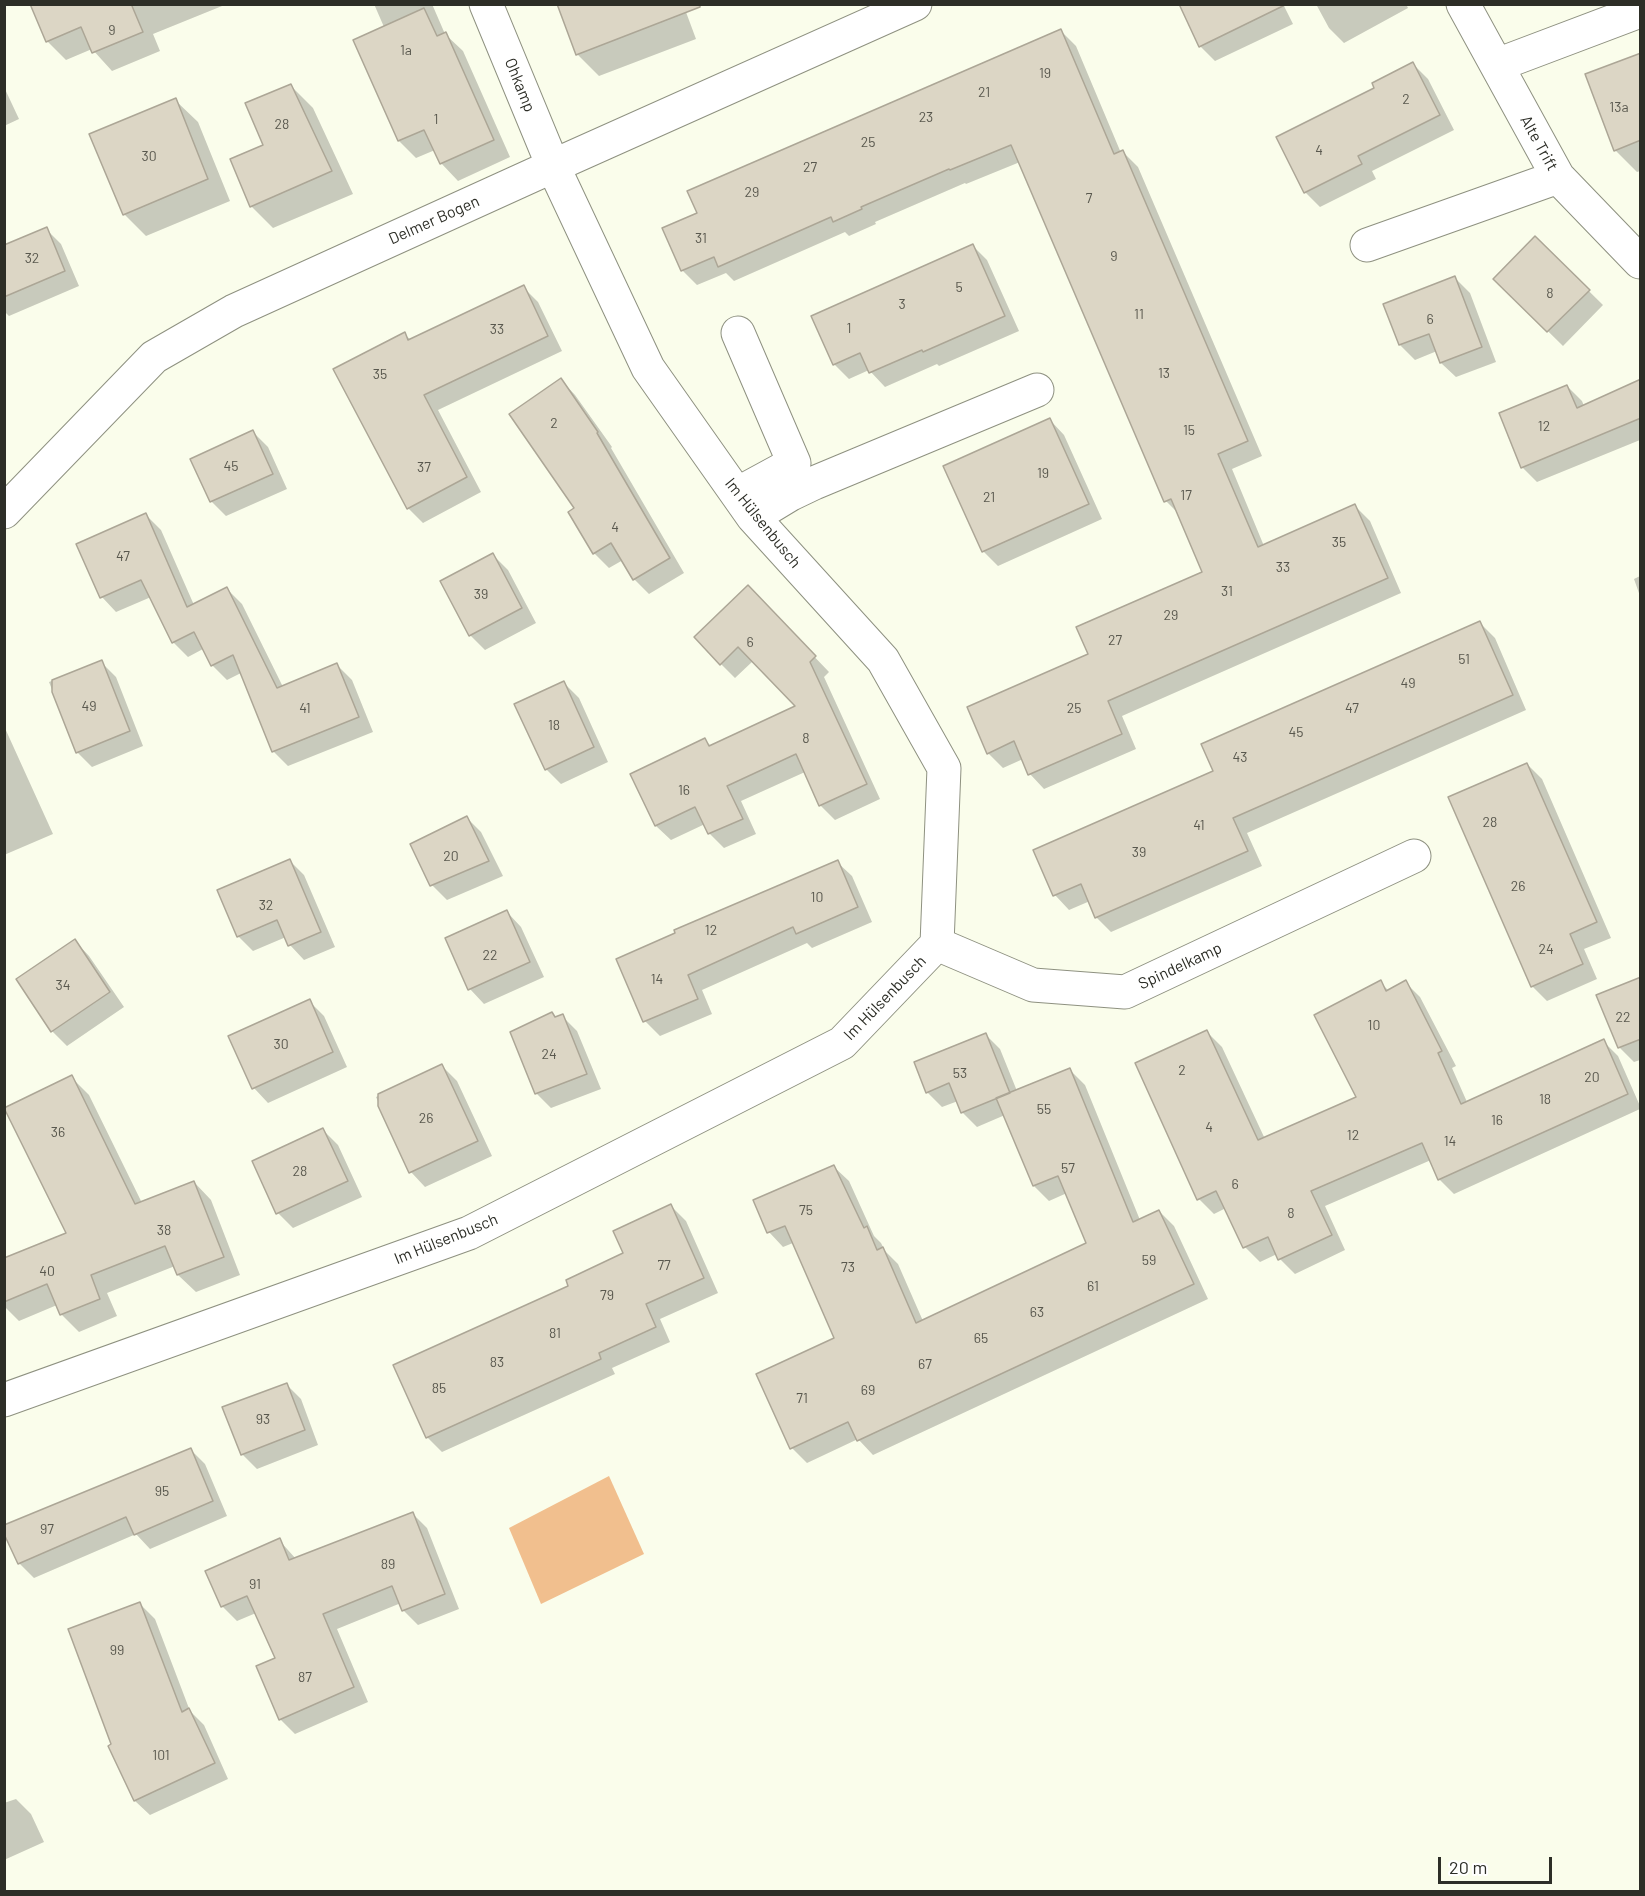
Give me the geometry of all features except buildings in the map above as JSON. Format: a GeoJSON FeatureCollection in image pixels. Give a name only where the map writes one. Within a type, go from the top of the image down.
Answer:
{"type":"FeatureCollection","features":[{"type":"Feature","properties":{"kind":"street","name":"Ohkamp"},"geometry":{"type":"LineString","coordinates":[[486,4],[553,166]]}},
{"type":"Feature","properties":{"kind":"street","name":"Delmer Bogen"},"geometry":{"type":"LineString","coordinates":[[4,512],[154,357],[234,312],[915,4]]}},
{"type":"Feature","properties":{"kind":"street","name":"Alte Trift"},"geometry":{"type":"LineString","coordinates":[[1463,4],[1558,177],[1641,262]]}},
{"type":"Feature","properties":{"kind":"street"},"geometry":{"type":"LineString","coordinates":[[1497,64],[1641,12]]}},
{"type":"Feature","properties":{"kind":"street","name":"Im Hülsenbusch"},"geometry":{"type":"LineString","coordinates":[[4,1400],[470,1233],[842,1043],[937,944],[944,768],[883,660],[745,506],[648,368],[553,166]]}},
{"type":"Feature","properties":{"kind":"street"},"geometry":{"type":"LineString","coordinates":[[1367,245],[1558,177]]}},
{"type":"Feature","properties":{"kind":"street"},"geometry":{"type":"LineString","coordinates":[[738,333],[794,463],[745,506]]}},
{"type":"Feature","properties":{"kind":"street"},"geometry":{"type":"LineString","coordinates":[[745,506],[791,494],[1037,390]]}},
{"type":"Feature","properties":{"kind":"street","name":"Spindelkamp"},"geometry":{"type":"LineString","coordinates":[[937,944],[1034,985],[1125,992],[1414,856]]}},
{"type":"Feature","properties":{"kind":"shaded area"},"geometry":{"type":"Polygon","coordinates":[[[609,1476],[644,1554],[541,1604],[509,1528],[609,1476]]]}}]}
